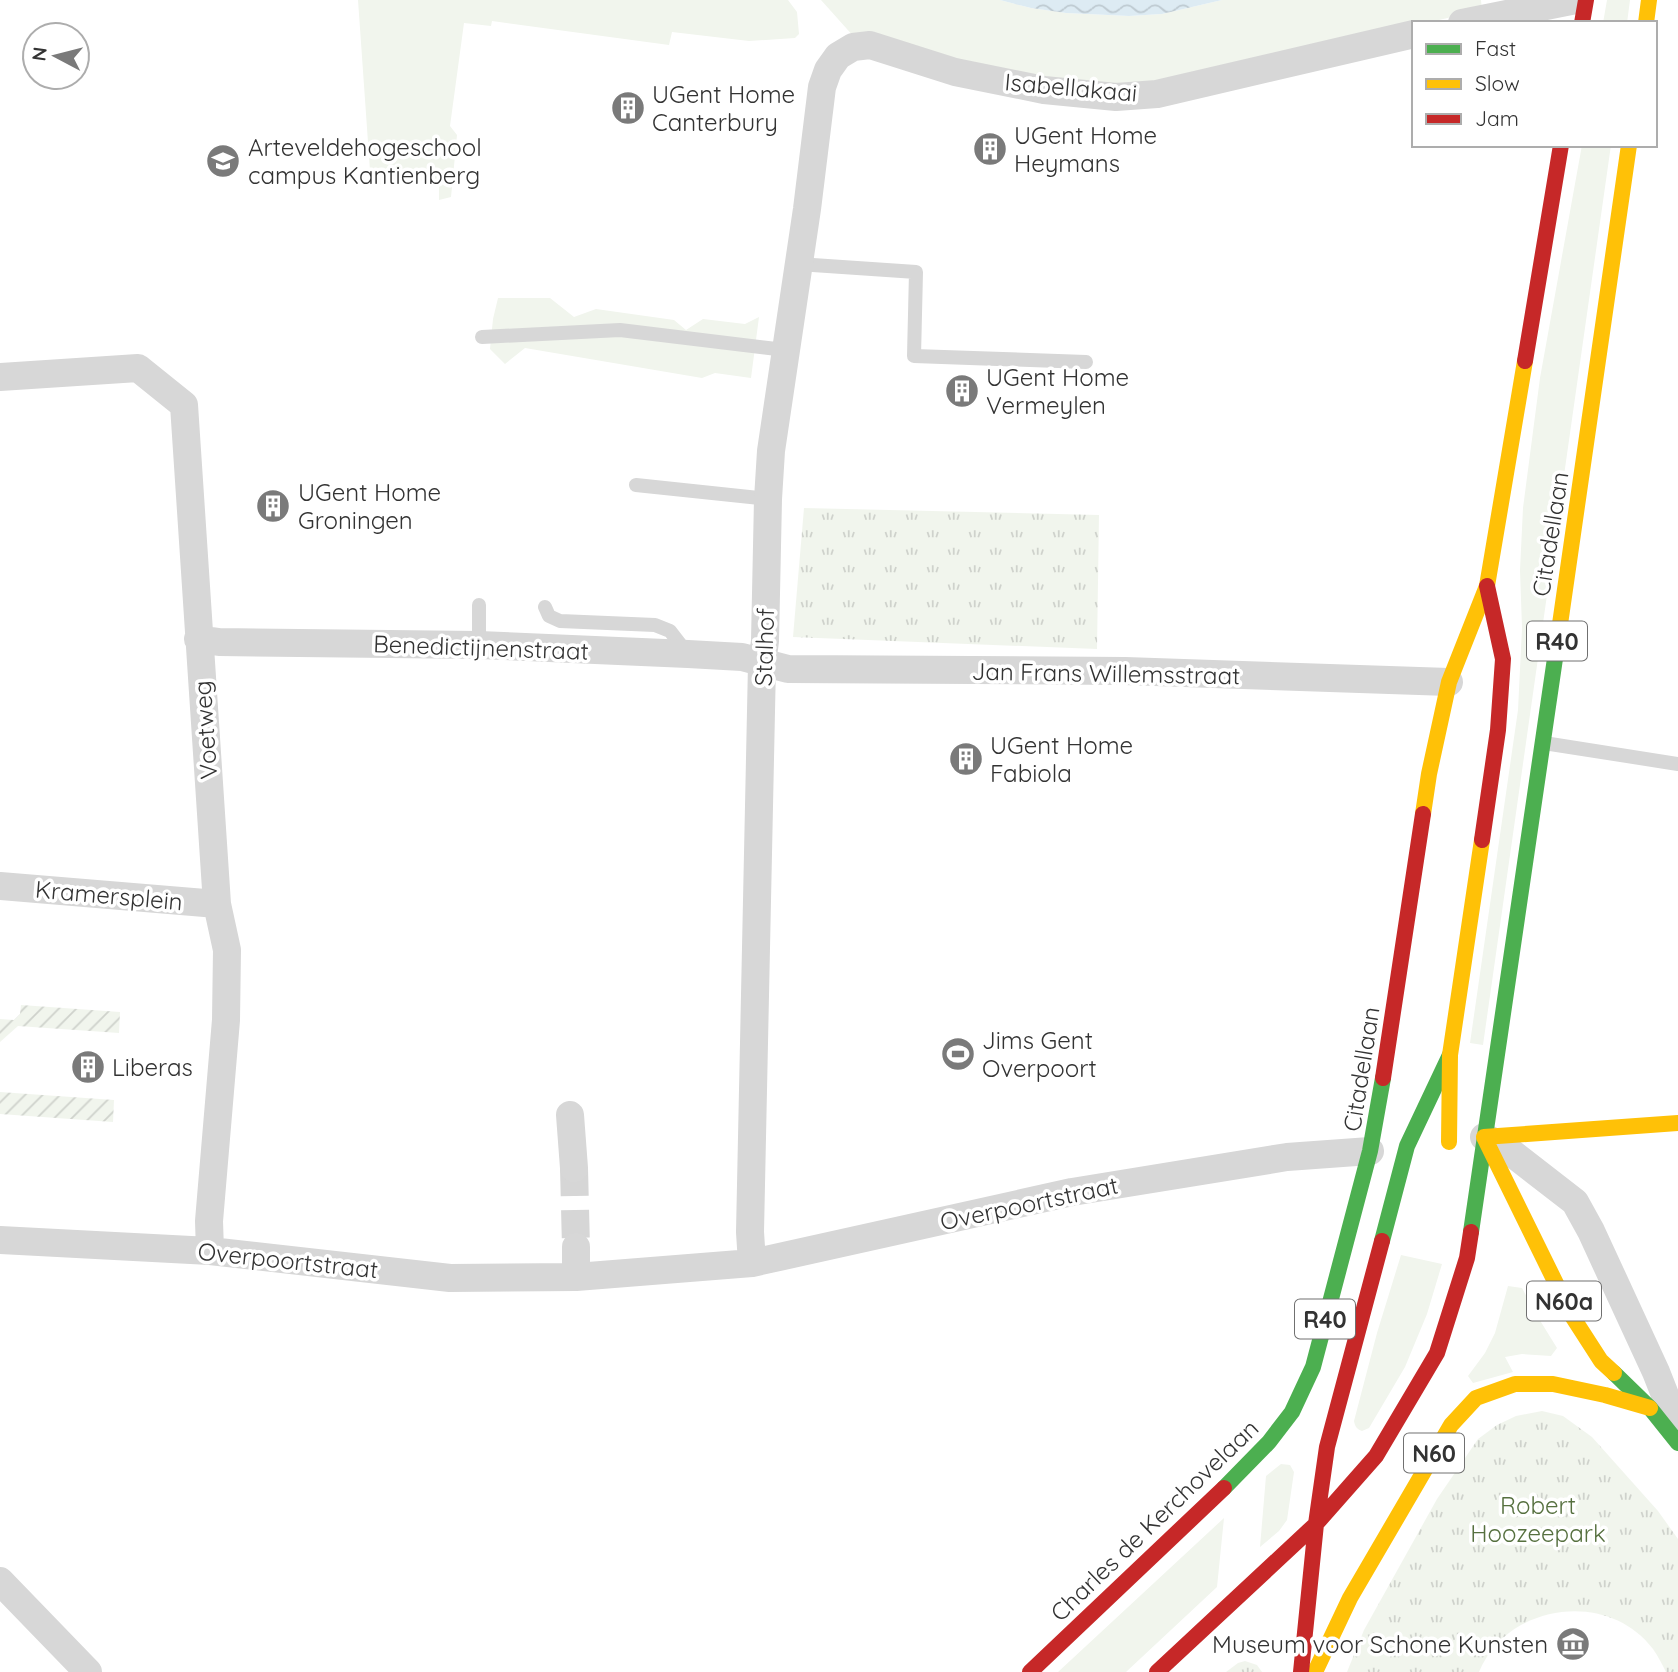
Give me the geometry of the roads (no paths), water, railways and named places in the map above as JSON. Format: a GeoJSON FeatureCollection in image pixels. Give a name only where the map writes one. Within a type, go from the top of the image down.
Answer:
{"type":"FeatureCollection","features":[{"type":"Feature","properties":{"kind":"main road"},"geometry":{"type":"LineString","coordinates":[[1582,21],[1586,0]]}},
{"type":"Feature","properties":{"kind":"main road"},"geometry":{"type":"LineString","coordinates":[[1646,21],[1649,0]]}},
{"type":"Feature","properties":{"kind":"main road","name":"Citadellaan"},"geometry":{"type":"LineString","coordinates":[[1389,1149],[1390,1045],[1429,774],[1449,682],[1487,586],[1561,147]]}},
{"type":"Feature","properties":{"kind":"main road","name":"Citadellaan"},"geometry":{"type":"LineString","coordinates":[[1456,1141],[1542,743],[1629,147]]}},
{"type":"Feature","properties":{"kind":"main road","name":"Citadellaan"},"geometry":{"type":"LineString","coordinates":[[1456,1141],[1450,1055],[1498,730],[1503,659],[1487,586]]}},
{"type":"Feature","properties":{"kind":"main road","name":"Citadellaan"},"geometry":{"type":"LineString","coordinates":[[1389,1149],[1450,1055]]}},
{"type":"Feature","properties":{"kind":"main road","name":"Overpoortstraat"},"geometry":{"type":"LineString","coordinates":[[1389,1149],[1678,1123]]}},
{"type":"Feature","properties":{"kind":"main road","name":"R40"},"geometry":{"type":"LineString","coordinates":[[1157,1672],[1316,1524],[1376,1456],[1437,1353],[1467,1258],[1456,1141]]}},
{"type":"Feature","properties":{"kind":"main road","name":"N60a"},"geometry":{"type":"LineString","coordinates":[[1456,1141],[1601,1361],[1650,1408],[1678,1443]]}},
{"type":"Feature","properties":{"kind":"main road","name":"R40"},"geometry":{"type":"LineString","coordinates":[[1316,1524],[1327,1447],[1352,1348],[1389,1149]]}},
{"type":"Feature","properties":{"kind":"main road","name":"Charles de Kerchovelaan"},"geometry":{"type":"LineString","coordinates":[[1030,1672],[1244,1469],[1292,1412],[1313,1367],[1389,1149]]}},
{"type":"Feature","properties":{"kind":"main road","name":"N60"},"geometry":{"type":"LineString","coordinates":[[1315,1672],[1350,1598],[1451,1425],[1476,1398],[1515,1384],[1553,1384],[1650,1408]]}},
{"type":"Feature","properties":{"kind":"main road"},"geometry":{"type":"LineString","coordinates":[[1301,1672],[1316,1524]]}},
{"type":"Feature","properties":{"kind":"street"},"geometry":{"type":"LineString","coordinates":[[1472,21],[1576,0]]}},
{"type":"Feature","properties":{"kind":"street","name":"Isabellakaai"},"geometry":{"type":"LineString","coordinates":[[853,47],[870,45],[955,72],[1044,90],[1116,96],[1157,94],[1412,34]]}},
{"type":"Feature","properties":{"kind":"street","name":"Stalhof"},"geometry":{"type":"LineString","coordinates":[[752,1263],[750,1232],[762,664],[771,451],[822,87],[828,70],[838,56],[853,47]]}},
{"type":"Feature","properties":{"kind":"street","name":"Voetweg"},"geometry":{"type":"LineString","coordinates":[[0,377],[138,368],[184,405],[217,904],[227,950],[226,1020],[209,1221],[209,1251]]}},
{"type":"Feature","properties":{"kind":"street","name":"Benedictijnenstraat"},"geometry":{"type":"LineString","coordinates":[[198,639],[219,642],[479,645],[688,654],[742,657],[762,664]]}},
{"type":"Feature","properties":{"kind":"street","name":"Jan Frans Willemsstraat"},"geometry":{"type":"LineString","coordinates":[[762,664],[788,668],[1125,671],[1449,682]]}},
{"type":"Feature","properties":{"kind":"street","name":"Kramersplein"},"geometry":{"type":"LineString","coordinates":[[0,886],[217,904]]}},
{"type":"Feature","properties":{"kind":"street"},"geometry":{"type":"LineString","coordinates":[[570,1115],[574,1168]]}},
{"type":"Feature","properties":{"kind":"street"},"geometry":{"type":"LineString","coordinates":[[1456,1141],[1504,1147],[1574,1202],[1591,1231],[1624,1301],[1678,1428]]}},
{"type":"Feature","properties":{"kind":"street","name":"Overpoortstraat"},"geometry":{"type":"LineString","coordinates":[[0,1240],[209,1251],[450,1278],[576,1277],[752,1263],[1072,1192],[1287,1157],[1389,1149]]}},
{"type":"Feature","properties":{"kind":"street"},"geometry":{"type":"LineString","coordinates":[[576,1247],[576,1277]]}},
{"type":"Feature","properties":{"kind":"street"},"geometry":{"type":"LineString","coordinates":[[0,1581],[88,1672]]}},
{"type":"Feature","properties":{"kind":"lane"},"geometry":{"type":"LineString","coordinates":[[798,264],[916,272],[914,356],[1086,362]]}},
{"type":"Feature","properties":{"kind":"lane"},"geometry":{"type":"LineString","coordinates":[[482,337],[620,330],[785,350]]}},
{"type":"Feature","properties":{"kind":"lane"},"geometry":{"type":"LineString","coordinates":[[636,485],[768,499]]}},
{"type":"Feature","properties":{"kind":"lane"},"geometry":{"type":"LineString","coordinates":[[479,605],[479,645]]}},
{"type":"Feature","properties":{"kind":"lane"},"geometry":{"type":"LineString","coordinates":[[545,607],[550,616],[560,621],[655,625],[670,631],[688,654]]}},
{"type":"Feature","properties":{"kind":"lane"},"geometry":{"type":"LineString","coordinates":[[1542,743],[1678,764]]}},
{"type":"Feature","properties":{"kind":"water"},"geometry":{"type":"Polygon","coordinates":[[[1000,0],[1222,0],[1162,14],[1129,16],[1066,13],[1000,0]]]}},
{"type":"Feature","properties":{"kind":"tunnel"},"geometry":{"type":"LineString","coordinates":[[574,1168],[576,1247]]}},
{"type":"Feature","properties":{"kind":"place","name":"UGent Home Canterbury"},"geometry":{"type":"Point","coordinates":[628,108]}},
{"type":"Feature","properties":{"kind":"place","name":"UGent Home Heymans"},"geometry":{"type":"Point","coordinates":[990,149]}},
{"type":"Feature","properties":{"kind":"place","name":"Arteveldehogeschool campus Kantienberg"},"geometry":{"type":"Point","coordinates":[223,161]}},
{"type":"Feature","properties":{"kind":"place","name":"UGent Home Vermeylen"},"geometry":{"type":"Point","coordinates":[962,391]}},
{"type":"Feature","properties":{"kind":"place","name":"UGent Home Groningen"},"geometry":{"type":"Point","coordinates":[273,506]}},
{"type":"Feature","properties":{"kind":"place","name":"UGent Home Fabiola"},"geometry":{"type":"Point","coordinates":[966,759]}},
{"type":"Feature","properties":{"kind":"place","name":"Jims Gent Overpoort"},"geometry":{"type":"Point","coordinates":[958,1054]}},
{"type":"Feature","properties":{"kind":"place","name":"Liberas"},"geometry":{"type":"Point","coordinates":[88,1067]}},
{"type":"Feature","properties":{"kind":"place","name":"Museum voor Schone Kunsten"},"geometry":{"type":"Point","coordinates":[1573,1644]}},
{"type":"Feature","properties":{"kind":"park label","name":"Robert Hoozeepark"},"geometry":{"type":"Point","coordinates":[1538,1519]}}]}
